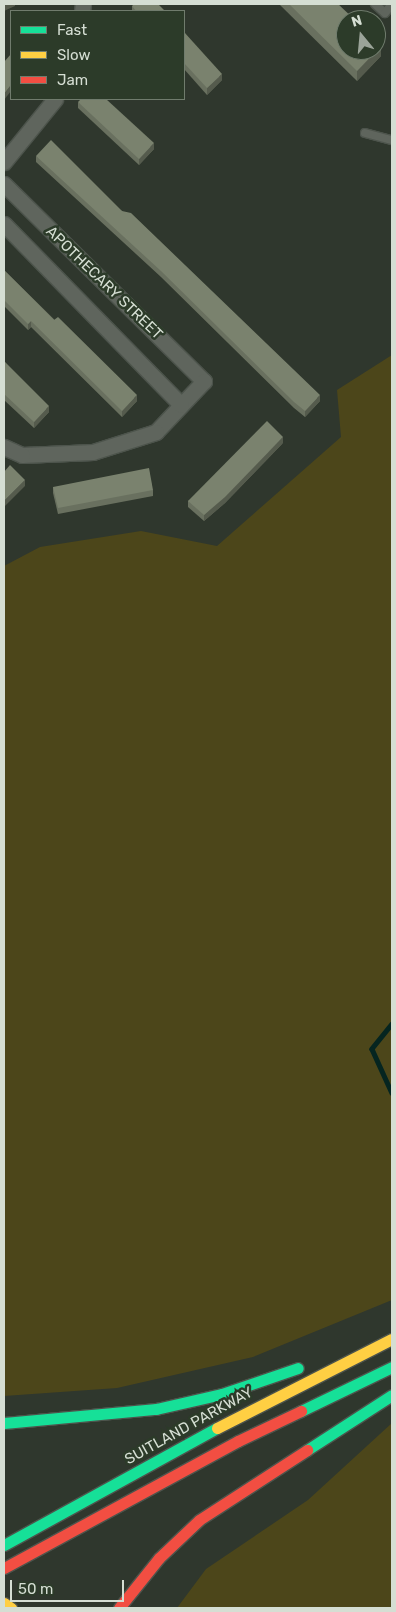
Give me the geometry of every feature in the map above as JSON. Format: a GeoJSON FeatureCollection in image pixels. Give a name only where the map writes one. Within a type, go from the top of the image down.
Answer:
{"type":"FeatureCollection","features":[{"type":"Feature","properties":{"kind":"main road","name":"SUITLAND PARKWAY"},"geometry":{"type":"LineString","coordinates":[[8,1543],[255,1407],[392,1338]]}},
{"type":"Feature","properties":{"kind":"main road"},"geometry":{"type":"LineString","coordinates":[[4,1423],[156,1409],[237,1389],[309,1363]]}},
{"type":"Feature","properties":{"kind":"main road"},"geometry":{"type":"LineString","coordinates":[[4,1568],[238,1441],[392,1367]]}},
{"type":"Feature","properties":{"kind":"main road"},"geometry":{"type":"LineString","coordinates":[[119,1608],[159,1558],[199,1520],[392,1396]]}},
{"type":"Feature","properties":{"kind":"main road"},"geometry":{"type":"LineString","coordinates":[[4,1603],[11,1608]]}},
{"type":"Feature","properties":{"kind":"street"},"geometry":{"type":"LineString","coordinates":[[4,162],[54,100]]}},
{"type":"Feature","properties":{"kind":"street","name":"APOTHECARY STREET"},"geometry":{"type":"LineString","coordinates":[[4,184],[204,381],[181,405],[4,224]]}},
{"type":"Feature","properties":{"kind":"street"},"geometry":{"type":"LineString","coordinates":[[4,446],[22,455],[93,452],[156,432],[181,405]]}},
{"type":"Feature","properties":{"kind":"lane"},"geometry":{"type":"LineString","coordinates":[[375,4],[384,13],[392,4]]}},
{"type":"Feature","properties":{"kind":"lane"},"geometry":{"type":"LineString","coordinates":[[365,133],[392,140]]}},
{"type":"Feature","properties":{"kind":"shaded area"},"geometry":{"type":"Polygon","coordinates":[[[392,355],[392,1300],[253,1357],[117,1388],[4,1396],[4,566],[40,547],[141,531],[217,546],[341,437],[337,390],[392,355]]]}},
{"type":"Feature","properties":{"kind":"shaded area"},"geometry":{"type":"Polygon","coordinates":[[[392,1423],[392,1608],[177,1608],[206,1569],[308,1500],[392,1423]]]}},
{"type":"Feature","properties":{"kind":"building"},"geometry":{"type":"Polygon","coordinates":[[[134,4],[158,4],[164,10],[135,10],[132,6],[134,4]]]}},
{"type":"Feature","properties":{"kind":"building"},"geometry":{"type":"Polygon","coordinates":[[[289,4],[338,4],[344,10],[336,10],[336,50],[289,4]]]}},
{"type":"Feature","properties":{"kind":"building"},"geometry":{"type":"Polygon","coordinates":[[[185,33],[222,74],[207,88],[185,64],[185,33]]]}},
{"type":"Feature","properties":{"kind":"building"},"geometry":{"type":"Polygon","coordinates":[[[10,55],[10,86],[4,94],[4,62],[10,55]]]}},
{"type":"Feature","properties":{"kind":"building"},"geometry":{"type":"Polygon","coordinates":[[[346,60],[368,60],[357,71],[346,60]]]}},
{"type":"Feature","properties":{"kind":"building"},"geometry":{"type":"Polygon","coordinates":[[[80,100],[107,100],[154,143],[139,159],[78,102],[80,100]]]}},
{"type":"Feature","properties":{"kind":"building"},"geometry":{"type":"Polygon","coordinates":[[[51,140],[122,211],[131,213],[320,395],[305,411],[161,271],[36,156],[51,140]]]}},
{"type":"Feature","properties":{"kind":"building"},"geometry":{"type":"Polygon","coordinates":[[[4,270],[54,320],[58,317],[137,395],[122,411],[31,321],[28,324],[4,300],[4,270]]]}},
{"type":"Feature","properties":{"kind":"building"},"geometry":{"type":"Polygon","coordinates":[[[4,361],[49,406],[34,422],[4,394],[4,361]]]}},
{"type":"Feature","properties":{"kind":"building"},"geometry":{"type":"Polygon","coordinates":[[[267,421],[283,437],[225,497],[204,515],[188,501],[267,421]]]}},
{"type":"Feature","properties":{"kind":"building"},"geometry":{"type":"Polygon","coordinates":[[[10,465],[25,480],[4,501],[4,472],[10,465]]]}},
{"type":"Feature","properties":{"kind":"building"},"geometry":{"type":"Polygon","coordinates":[[[149,468],[153,490],[58,508],[53,487],[149,468]]]}},
{"type":"Feature","properties":{"kind":"waterway"},"geometry":{"type":"LineString","coordinates":[[392,1024],[372,1049],[392,1093]]}},
{"type":"Feature","properties":{"kind":"traffic: fast"},"geometry":{"type":"LineString","coordinates":[[301,1411],[392,1367]]}},
{"type":"Feature","properties":{"kind":"traffic: fast"},"geometry":{"type":"LineString","coordinates":[[4,1423],[156,1409],[222,1394],[298,1368]]}},
{"type":"Feature","properties":{"kind":"traffic: fast"},"geometry":{"type":"LineString","coordinates":[[307,1450],[392,1395]]}},
{"type":"Feature","properties":{"kind":"traffic: fast"},"geometry":{"type":"LineString","coordinates":[[4,1545],[217,1428]]}},
{"type":"Feature","properties":{"kind":"traffic: slow"},"geometry":{"type":"LineString","coordinates":[[217,1428],[392,1339]]}},
{"type":"Feature","properties":{"kind":"traffic: slow"},"geometry":{"type":"LineString","coordinates":[[4,1603],[11,1608]]}},
{"type":"Feature","properties":{"kind":"traffic: jam"},"geometry":{"type":"LineString","coordinates":[[4,1568],[238,1441],[301,1411]]}},
{"type":"Feature","properties":{"kind":"traffic: jam"},"geometry":{"type":"LineString","coordinates":[[119,1608],[159,1558],[199,1520],[307,1450]]}}]}
